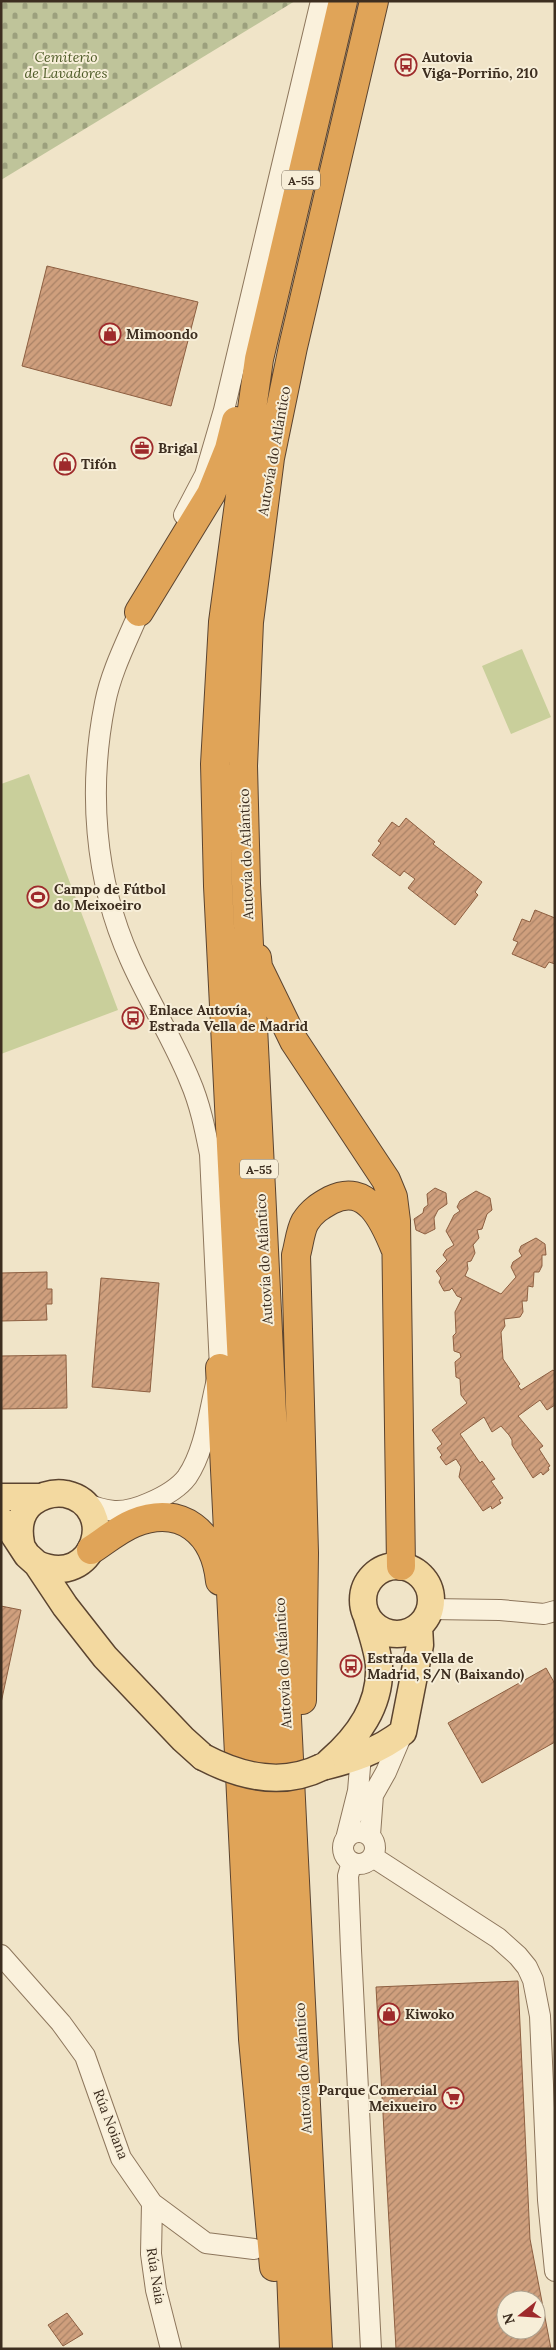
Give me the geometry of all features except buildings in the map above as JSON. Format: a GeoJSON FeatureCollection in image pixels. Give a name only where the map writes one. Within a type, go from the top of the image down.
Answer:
{"type":"FeatureCollection","features":[{"type":"Feature","properties":{"kind":"highway","name":"Autovía do Atlántico"},"geometry":{"type":"LineString","coordinates":[[302,2347],[288,2193],[261,1745],[218,886],[215,764],[223,622],[259,359],[343,1]]}},
{"type":"Feature","properties":{"kind":"highway","name":"Autovía do Atlántico"},"geometry":{"type":"LineString","coordinates":[[302,2347],[311,2240],[246,884],[243,766],[249,622],[270,458],[293,347],[374,1]]}},
{"type":"Feature","properties":{"kind":"highway"},"geometry":{"type":"LineString","coordinates":[[139,612],[210,494],[229,449],[244,396],[259,359]]}},
{"type":"Feature","properties":{"kind":"highway"},"geometry":{"type":"LineString","coordinates":[[246,884],[258,967],[294,1040],[386,1180],[392,1198],[396,1221],[400,1566]]}},
{"type":"Feature","properties":{"kind":"highway"},"geometry":{"type":"LineString","coordinates":[[311,2240],[322,2094],[302,1702],[304,1553],[296,1255],[304,1223],[318,1207],[334,1199],[350,1196],[365,1200],[382,1218],[395,1248]]}},
{"type":"Feature","properties":{"kind":"highway"},"geometry":{"type":"LineString","coordinates":[[220,1368],[253,2038],[275,2285],[302,2347]]}},
{"type":"Feature","properties":{"kind":"highway"},"geometry":{"type":"LineString","coordinates":[[88,1555],[132,1524],[149,1518],[167,1517],[180,1519],[189,1524],[201,1534],[212,1549],[218,1564],[223,1610],[234,1643]]}},
{"type":"Feature","properties":{"kind":"main road"},"geometry":{"type":"LineString","coordinates":[[1,1497],[40,1497],[60,1493],[80,1500],[88,1508],[95,1524],[95,1540],[78,1577],[77,1599],[80,1624]]}},
{"type":"Feature","properties":{"kind":"main road"},"geometry":{"type":"LineString","coordinates":[[21,1544],[20,1522],[24,1512],[40,1497]]}},
{"type":"Feature","properties":{"kind":"main road"},"geometry":{"type":"LineString","coordinates":[[1,1520],[8,1526],[27,1555],[37,1564],[105,1657],[183,1740],[203,1757],[225,1768],[248,1776],[278,1779],[308,1774],[322,1767],[361,1755],[389,1743],[402,1732],[424,1617],[431,1599],[425,1581],[418,1574],[400,1566],[385,1568],[372,1577],[363,1596],[363,1606],[379,1665],[388,1684],[387,1707],[361,1755]]}},
{"type":"Feature","properties":{"kind":"main road"},"geometry":{"type":"LineString","coordinates":[[37,1564],[48,1569],[61,1570],[73,1567],[88,1555]]}},
{"type":"Feature","properties":{"kind":"main road"},"geometry":{"type":"LineString","coordinates":[[367,1617],[377,1628],[391,1634],[410,1632],[424,1617]]}},
{"type":"Feature","properties":{"kind":"main road"},"geometry":{"type":"LineString","coordinates":[[322,1767],[354,1738],[377,1697],[379,1665]]}},
{"type":"Feature","properties":{"kind":"street"},"geometry":{"type":"LineString","coordinates":[[80,1500],[98,1509],[113,1512],[136,1509],[166,1496],[186,1478],[202,1447],[211,1396],[220,1368],[210,1154],[204,1120],[191,1082],[130,959],[112,914],[102,865],[96,816],[96,770],[105,702],[118,662],[154,574],[205,475],[224,410],[321,1]]}},
{"type":"Feature","properties":{"kind":"street"},"geometry":{"type":"LineString","coordinates":[[424,1617],[500,1610],[544,1614],[555,1611]]}},
{"type":"Feature","properties":{"kind":"street"},"geometry":{"type":"LineString","coordinates":[[370,1835],[373,1795],[386,1772],[402,1732]]}},
{"type":"Feature","properties":{"kind":"street"},"geometry":{"type":"LineString","coordinates":[[346,1839],[358,1832],[370,1835],[374,1840],[376,1850],[373,1857],[364,1864],[352,1862],[344,1854],[343,1845],[358,1790],[361,1755]]}},
{"type":"Feature","properties":{"kind":"street"},"geometry":{"type":"LineString","coordinates":[[373,1857],[498,1938],[518,1956],[527,1967],[533,1980],[540,2016],[548,2200],[555,2271]]}},
{"type":"Feature","properties":{"kind":"street"},"geometry":{"type":"LineString","coordinates":[[352,1862],[348,1876],[350,1940],[371,2349]]}},
{"type":"Feature","properties":{"kind":"street","name":"Rúa Noiana"},"geometry":{"type":"LineString","coordinates":[[1,1954],[61,2023],[85,2056],[121,2158],[152,2203],[206,2242],[254,2249]]}},
{"type":"Feature","properties":{"kind":"street","name":"Rúa Naia"},"geometry":{"type":"LineString","coordinates":[[152,2203],[151,2254],[156,2290],[170,2349]]}},
{"type":"Feature","properties":{"kind":"green space","name":"Cemiterio de Lavadores"},"geometry":{"type":"Polygon","coordinates":[[[1,1],[295,1],[1,180],[1,1]]]}},
{"type":"Feature","properties":{"kind":"green space"},"geometry":{"type":"Polygon","coordinates":[[[522,649],[551,717],[511,734],[482,666],[522,649]]]}},
{"type":"Feature","properties":{"kind":"green space","name":"Campo de Fútbol do Meixoeiro"},"geometry":{"type":"Polygon","coordinates":[[[29,774],[118,1010],[1,1054],[1,784],[29,774]]]}},
{"type":"Feature","properties":{"kind":"place","name":"Autovia Viga-Porriño, 210"},"geometry":{"type":"Point","coordinates":[406,65]}},
{"type":"Feature","properties":{"kind":"place","name":"Mimoondo"},"geometry":{"type":"Point","coordinates":[110,334]}},
{"type":"Feature","properties":{"kind":"place","name":"Brigal"},"geometry":{"type":"Point","coordinates":[142,448]}},
{"type":"Feature","properties":{"kind":"place","name":"Tifón"},"geometry":{"type":"Point","coordinates":[65,464]}},
{"type":"Feature","properties":{"kind":"place","name":"Campo de Fútbol do Meixoeiro"},"geometry":{"type":"Point","coordinates":[38,897]}},
{"type":"Feature","properties":{"kind":"place","name":"Enlace Autovía, Estrada Vella de Madrid"},"geometry":{"type":"Point","coordinates":[133,1018]}},
{"type":"Feature","properties":{"kind":"place","name":"Estrada Vella de Madrid, S/N (Baixando)"},"geometry":{"type":"Point","coordinates":[351,1666]}},
{"type":"Feature","properties":{"kind":"place","name":"Kiwoko"},"geometry":{"type":"Point","coordinates":[389,2014]}},
{"type":"Feature","properties":{"kind":"place","name":"Parque Comercial Meixueiro"},"geometry":{"type":"Point","coordinates":[453,2098]}}]}
